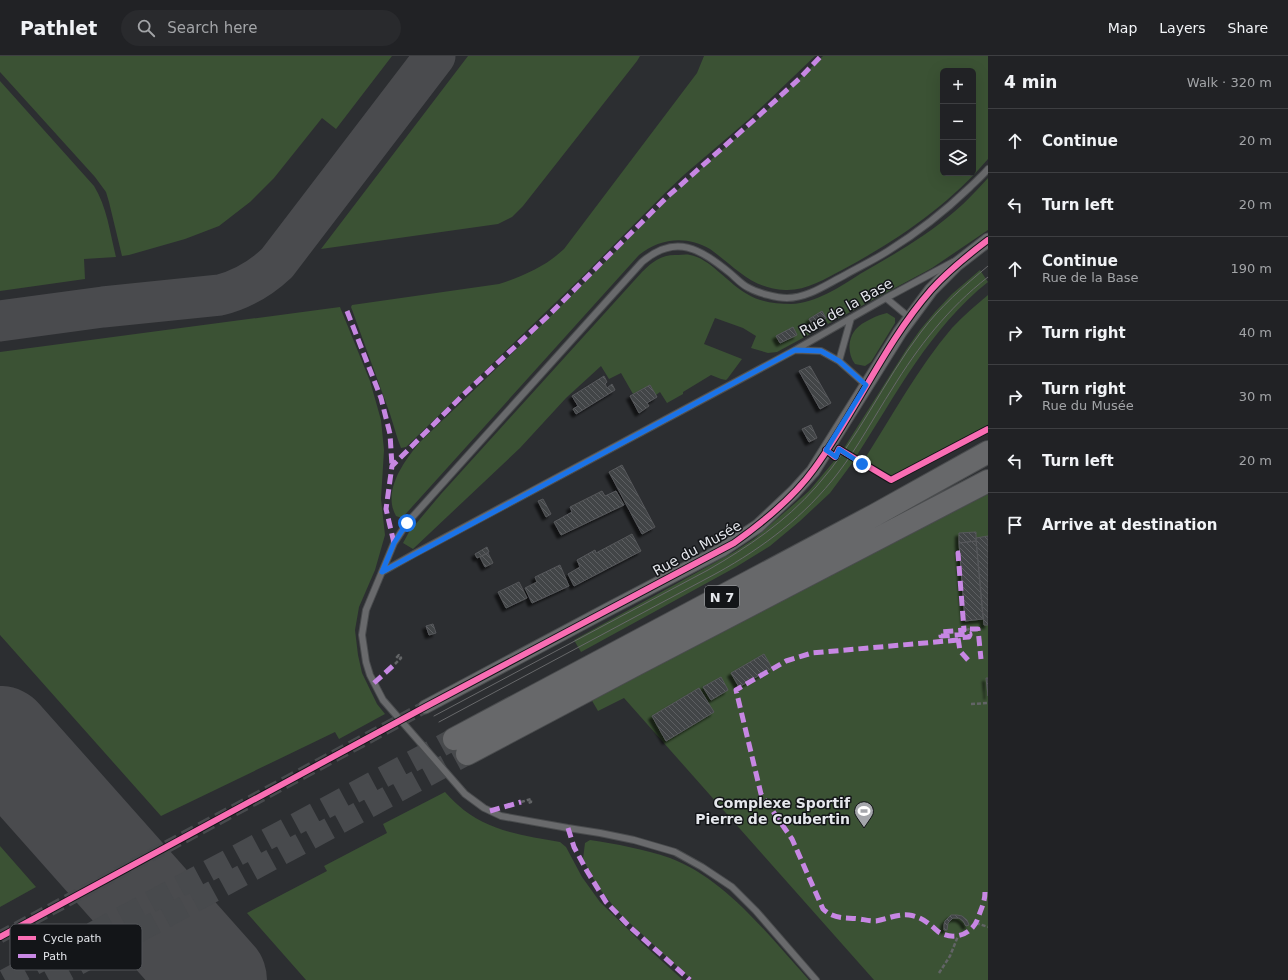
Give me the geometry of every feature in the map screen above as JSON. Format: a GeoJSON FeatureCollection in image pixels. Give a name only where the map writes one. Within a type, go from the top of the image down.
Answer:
{"type":"FeatureCollection","features":[{"type":"Feature","properties":{"kind":"highway","name":"N 7"},"geometry":{"type":"LineString","coordinates":[[988,452],[461,746],[642,661],[988,482]]}},
{"type":"Feature","properties":{"kind":"street","name":"Rue du Musée"},"geometry":{"type":"LineString","coordinates":[[425,707],[722,550],[758,526],[794,492],[813,471],[900,332],[931,290],[957,264],[988,240]]}},
{"type":"Feature","properties":{"kind":"lane"},"geometry":{"type":"LineString","coordinates":[[816,980],[756,911],[732,887],[702,867],[675,852],[634,840],[502,816],[484,808],[465,794],[383,700],[370,675],[366,662],[362,635],[363,622],[370,597],[394,543],[407,523],[649,256],[658,250],[667,247],[695,250],[711,258],[748,288],[770,295],[787,298],[805,295],[887,252],[923,228],[953,204],[988,169]]}},
{"type":"Feature","properties":{"kind":"lane","name":"Rue de la Base"},"geometry":{"type":"LineString","coordinates":[[382,572],[795,350],[886,298],[973,251]]}},
{"type":"Feature","properties":{"kind":"lane"},"geometry":{"type":"LineString","coordinates":[[886,298],[910,318]]}},
{"type":"Feature","properties":{"kind":"lane"},"geometry":{"type":"LineString","coordinates":[[839,361],[851,318]]}},
{"type":"Feature","properties":{"kind":"lane"},"geometry":{"type":"LineString","coordinates":[[795,350],[821,351],[839,361],[866,385]]}},
{"type":"Feature","properties":{"kind":"path"},"geometry":{"type":"LineString","coordinates":[[395,664],[401,658],[399,655],[396,658]]}},
{"type":"Feature","properties":{"kind":"path"},"geometry":{"type":"LineString","coordinates":[[971,704],[988,703]]}},
{"type":"Feature","properties":{"kind":"path"},"geometry":{"type":"LineString","coordinates":[[521,802],[531,799],[531,802],[528,803]]}},
{"type":"Feature","properties":{"kind":"path"},"geometry":{"type":"LineString","coordinates":[[976,924],[988,928]]}},
{"type":"Feature","properties":{"kind":"path"},"geometry":{"type":"LineString","coordinates":[[939,973],[950,956],[958,936]]}},
{"type":"Feature","properties":{"kind":"green space"},"geometry":{"type":"Polygon","coordinates":[[[0,56],[392,56],[336,129],[322,118],[274,178],[250,202],[219,226],[185,239],[122,256],[106,192],[95,177],[0,72],[0,56]]]}},
{"type":"Feature","properties":{"kind":"green space"},"geometry":{"type":"Polygon","coordinates":[[[468,56],[640,56],[523,206],[512,217],[498,224],[321,249],[468,56]]]}},
{"type":"Feature","properties":{"kind":"green space"},"geometry":{"type":"Polygon","coordinates":[[[704,56],[815,56],[748,120],[685,174],[585,274],[406,447],[401,448],[351,307],[352,305],[499,284],[517,278],[549,261],[564,249],[697,73],[704,56]]]}},
{"type":"Feature","properties":{"kind":"green space"},"geometry":{"type":"Polygon","coordinates":[[[823,56],[988,56],[988,159],[976,172],[976,68],[940,68],[940,176],[972,176],[956,192],[920,221],[882,247],[829,277],[815,284],[792,290],[773,289],[763,286],[744,276],[710,249],[692,242],[673,240],[647,249],[639,255],[402,518],[396,516],[392,506],[393,487],[402,467],[420,442],[551,316],[698,171],[759,118],[823,56]]]}},
{"type":"Feature","properties":{"kind":"green space"},"geometry":{"type":"Polygon","coordinates":[[[0,81],[94,186],[102,203],[108,220],[116,257],[84,259],[85,279],[0,291],[0,81]]]}},
{"type":"Feature","properties":{"kind":"green space"},"geometry":{"type":"Polygon","coordinates":[[[988,178],[988,230],[932,268],[828,324],[825,319],[813,326],[812,333],[777,352],[768,353],[751,348],[756,336],[743,328],[715,318],[704,344],[742,359],[726,380],[711,375],[667,403],[660,392],[656,395],[650,385],[633,394],[621,373],[609,379],[601,366],[566,398],[520,448],[413,549],[403,543],[409,532],[441,494],[642,272],[658,259],[672,255],[690,255],[704,261],[740,290],[757,299],[785,304],[810,301],[836,289],[920,238],[958,208],[988,178]]]}},
{"type":"Feature","properties":{"kind":"green space"},"geometry":{"type":"Polygon","coordinates":[[[980,270],[988,282],[967,300],[931,341],[900,386],[857,455],[844,448],[920,330],[952,294],[980,270]]]}},
{"type":"Feature","properties":{"kind":"green space"},"geometry":{"type":"Polygon","coordinates":[[[988,295],[988,425],[891,476],[864,460],[906,392],[940,343],[956,324],[988,295]]]}},
{"type":"Feature","properties":{"kind":"green space"},"geometry":{"type":"Polygon","coordinates":[[[340,307],[370,381],[381,420],[384,450],[381,499],[385,535],[375,570],[359,607],[355,630],[362,673],[377,704],[385,714],[339,739],[335,732],[161,816],[0,635],[0,352],[340,307]]]}},
{"type":"Feature","properties":{"kind":"green space"},"geometry":{"type":"Polygon","coordinates":[[[887,313],[895,318],[895,323],[871,362],[865,366],[855,364],[852,360],[850,351],[850,341],[853,333],[866,321],[887,313]]]}},
{"type":"Feature","properties":{"kind":"green space"},"geometry":{"type":"Polygon","coordinates":[[[840,454],[853,462],[830,493],[770,546],[736,567],[581,652],[574,640],[734,552],[754,539],[809,491],[840,454]]]}},
{"type":"Feature","properties":{"kind":"green space","name":"Complexe Sportif Pierre de Coubertin"},"geometry":{"type":"Polygon","coordinates":[[[988,494],[988,980],[874,980],[624,698],[598,711],[591,699],[988,494]]]}},
{"type":"Feature","properties":{"kind":"green space"},"geometry":{"type":"Polygon","coordinates":[[[445,792],[469,814],[493,827],[520,835],[560,842],[566,847],[582,877],[600,902],[683,980],[306,980],[247,913],[327,871],[324,866],[387,833],[383,824],[445,792]]]}},
{"type":"Feature","properties":{"kind":"green space"},"geometry":{"type":"Polygon","coordinates":[[[590,840],[630,847],[670,858],[710,880],[728,894],[763,928],[809,980],[692,980],[620,914],[602,892],[583,859],[585,843],[590,840]]]}},
{"type":"Feature","properties":{"kind":"green space"},"geometry":{"type":"Polygon","coordinates":[[[0,846],[36,887],[0,907],[0,846]]]}},
{"type":"Feature","properties":{"kind":"building"},"geometry":{"type":"Polygon","coordinates":[[[822,311],[826,318],[813,326],[809,319],[822,311]]]}},
{"type":"Feature","properties":{"kind":"building"},"geometry":{"type":"Polygon","coordinates":[[[793,327],[797,335],[780,343],[776,336],[793,327]]]}},
{"type":"Feature","properties":{"kind":"building"},"geometry":{"type":"Polygon","coordinates":[[[810,366],[831,403],[820,409],[799,371],[810,366]]]}},
{"type":"Feature","properties":{"kind":"building"},"geometry":{"type":"Polygon","coordinates":[[[604,376],[607,382],[605,384],[607,388],[612,384],[615,390],[576,414],[573,409],[578,406],[572,396],[604,376]]]}},
{"type":"Feature","properties":{"kind":"building"},"geometry":{"type":"Polygon","coordinates":[[[650,385],[657,397],[647,403],[649,406],[639,413],[630,396],[650,385]]]}},
{"type":"Feature","properties":{"kind":"building"},"geometry":{"type":"Polygon","coordinates":[[[811,425],[817,438],[809,442],[802,429],[811,425]]]}},
{"type":"Feature","properties":{"kind":"building"},"geometry":{"type":"Polygon","coordinates":[[[622,465],[655,527],[642,534],[609,472],[622,465]]]}},
{"type":"Feature","properties":{"kind":"building"},"geometry":{"type":"Polygon","coordinates":[[[602,491],[605,496],[616,491],[624,505],[561,535],[554,522],[572,512],[570,507],[602,491]]]}},
{"type":"Feature","properties":{"kind":"building"},"geometry":{"type":"Polygon","coordinates":[[[543,499],[551,514],[546,517],[538,501],[543,499]]]}},
{"type":"Feature","properties":{"kind":"building"},"geometry":{"type":"Polygon","coordinates":[[[976,532],[976,541],[959,543],[959,533],[976,532]]]}},
{"type":"Feature","properties":{"kind":"building"},"geometry":{"type":"Polygon","coordinates":[[[632,534],[641,551],[574,586],[568,574],[580,567],[577,560],[595,550],[596,553],[632,534]]]}},
{"type":"Feature","properties":{"kind":"building"},"geometry":{"type":"Polygon","coordinates":[[[988,536],[988,625],[984,625],[976,538],[988,536]]]}},
{"type":"Feature","properties":{"kind":"building"},"geometry":{"type":"Polygon","coordinates":[[[976,541],[983,619],[965,621],[959,543],[976,541]]]}},
{"type":"Feature","properties":{"kind":"building"},"geometry":{"type":"Polygon","coordinates":[[[487,547],[489,552],[477,558],[475,554],[487,547]]]}},
{"type":"Feature","properties":{"kind":"building"},"geometry":{"type":"Polygon","coordinates":[[[488,553],[493,563],[485,567],[480,557],[488,553]]]}},
{"type":"Feature","properties":{"kind":"building"},"geometry":{"type":"Polygon","coordinates":[[[560,565],[569,586],[532,603],[525,588],[537,582],[535,577],[560,565]]]}},
{"type":"Feature","properties":{"kind":"building"},"geometry":{"type":"Polygon","coordinates":[[[519,582],[527,598],[506,608],[498,592],[519,582]]]}},
{"type":"Feature","properties":{"kind":"building"},"geometry":{"type":"Polygon","coordinates":[[[433,624],[436,633],[429,635],[426,626],[433,624]]]}},
{"type":"Feature","properties":{"kind":"building"},"geometry":{"type":"Polygon","coordinates":[[[764,654],[772,668],[739,687],[731,673],[764,654]]]}},
{"type":"Feature","properties":{"kind":"building"},"geometry":{"type":"Polygon","coordinates":[[[721,677],[728,690],[711,700],[703,687],[721,677]]]}},
{"type":"Feature","properties":{"kind":"building"},"geometry":{"type":"Polygon","coordinates":[[[986,678],[988,678],[988,696],[986,678]]]}},
{"type":"Feature","properties":{"kind":"building"},"geometry":{"type":"Polygon","coordinates":[[[699,688],[714,712],[666,741],[652,716],[699,688]]]}},
{"type":"Feature","properties":{"kind":"building"},"geometry":{"type":"Polygon","coordinates":[[[951,915],[962,916],[967,920],[969,925],[966,926],[959,918],[953,918],[948,923],[947,930],[944,930],[945,921],[951,915]]]}},
{"type":"Feature","properties":{"kind":"taxiway"},"geometry":{"type":"LineString","coordinates":[[0,321],[103,307],[220,295],[251,283],[277,263],[435,56]]}},
{"type":"Feature","properties":{"kind":"taxiway"},"geometry":{"type":"LineString","coordinates":[[72,819],[133,902],[173,980]]}},
{"type":"Feature","properties":{"kind":"runway"},"geometry":{"type":"LineString","coordinates":[[0,738],[215,980]]}},
{"type":"Feature","properties":{"kind":"tunnel"},"geometry":{"type":"LineString","coordinates":[[24,924],[425,707]]}},
{"type":"Feature","properties":{"kind":"tunnel"},"geometry":{"type":"LineString","coordinates":[[109,924],[454,739]]}},
{"type":"Feature","properties":{"kind":"tunnel"},"geometry":{"type":"LineString","coordinates":[[142,930],[467,754]]}},
{"type":"Feature","properties":{"kind":"tunnel"},"geometry":{"type":"LineString","coordinates":[[0,937],[10,932]]}},
{"type":"Feature","properties":{"kind":"tunnel"},"geometry":{"type":"LineString","coordinates":[[5,980],[24,970]]}},
{"type":"Feature","properties":{"kind":"tunnel"},"geometry":{"type":"LineString","coordinates":[[49,980],[67,970]]}},
{"type":"Feature","properties":{"kind":"tram line"},"geometry":{"type":"LineString","coordinates":[[434,716],[708,570],[752,543],[779,523],[804,500],[831,469],[858,430],[907,351],[928,323],[953,297],[988,266]]}},
{"type":"Feature","properties":{"kind":"tram line"},"geometry":{"type":"LineString","coordinates":[[439,722],[717,573],[767,541],[798,517],[838,473],[923,343],[947,315],[973,289],[988,277]]}},
{"type":"Feature","properties":{"kind":"marked path"},"geometry":{"type":"LineString","coordinates":[[394,543],[386,509],[392,466],[463,395],[549,315],[667,197],[800,78],[821,56]]}},
{"type":"Feature","properties":{"kind":"marked path"},"geometry":{"type":"LineString","coordinates":[[347,311],[381,398],[390,434],[392,466]]}},
{"type":"Feature","properties":{"kind":"marked path"},"geometry":{"type":"LineString","coordinates":[[960,553],[958,553],[964,630],[941,632],[941,636],[970,634],[969,637],[958,638],[960,651],[968,660]]}},
{"type":"Feature","properties":{"kind":"marked path"},"geometry":{"type":"LineString","coordinates":[[970,629],[978,629],[981,659]]}},
{"type":"Feature","properties":{"kind":"marked path"},"geometry":{"type":"LineString","coordinates":[[958,640],[812,653],[786,661],[736,690],[761,794],[792,839],[823,909],[827,913],[845,918],[872,921],[900,915],[909,915],[925,921],[940,933],[948,936],[959,936],[972,928],[976,923],[984,902],[985,892]]}},
{"type":"Feature","properties":{"kind":"marked path"},"geometry":{"type":"LineString","coordinates":[[374,683],[395,664]]}},
{"type":"Feature","properties":{"kind":"marked path"},"geometry":{"type":"LineString","coordinates":[[490,811],[521,802]]}},
{"type":"Feature","properties":{"kind":"marked path"},"geometry":{"type":"LineString","coordinates":[[568,828],[574,847],[606,902],[631,928],[690,980]]}},
{"type":"Feature","properties":{"kind":"cycle path"},"geometry":{"type":"LineString","coordinates":[[24,924],[425,707],[734,543],[756,527],[797,490],[829,447],[884,355],[914,311],[944,276],[988,240]]}},
{"type":"Feature","properties":{"kind":"cycle path"},"geometry":{"type":"LineString","coordinates":[[826,450],[835,457],[839,449],[891,480],[988,429]]}},
{"type":"Feature","properties":{"kind":"cycle path"},"geometry":{"type":"LineString","coordinates":[[0,937],[10,932]]}},
{"type":"Feature","properties":{"kind":"place","name":"Complexe Sportif Pierre de Coubertin"},"geometry":{"type":"Point","coordinates":[864,828]}},
{"type":"Feature","properties":{"kind":"route"},"geometry":{"type":"LineString","coordinates":[[407,523],[394,543],[382,572],[795,350],[821,351],[839,361],[866,385],[826,450],[836,457],[838,454],[836,453],[839,449],[862,464]]}}]}
